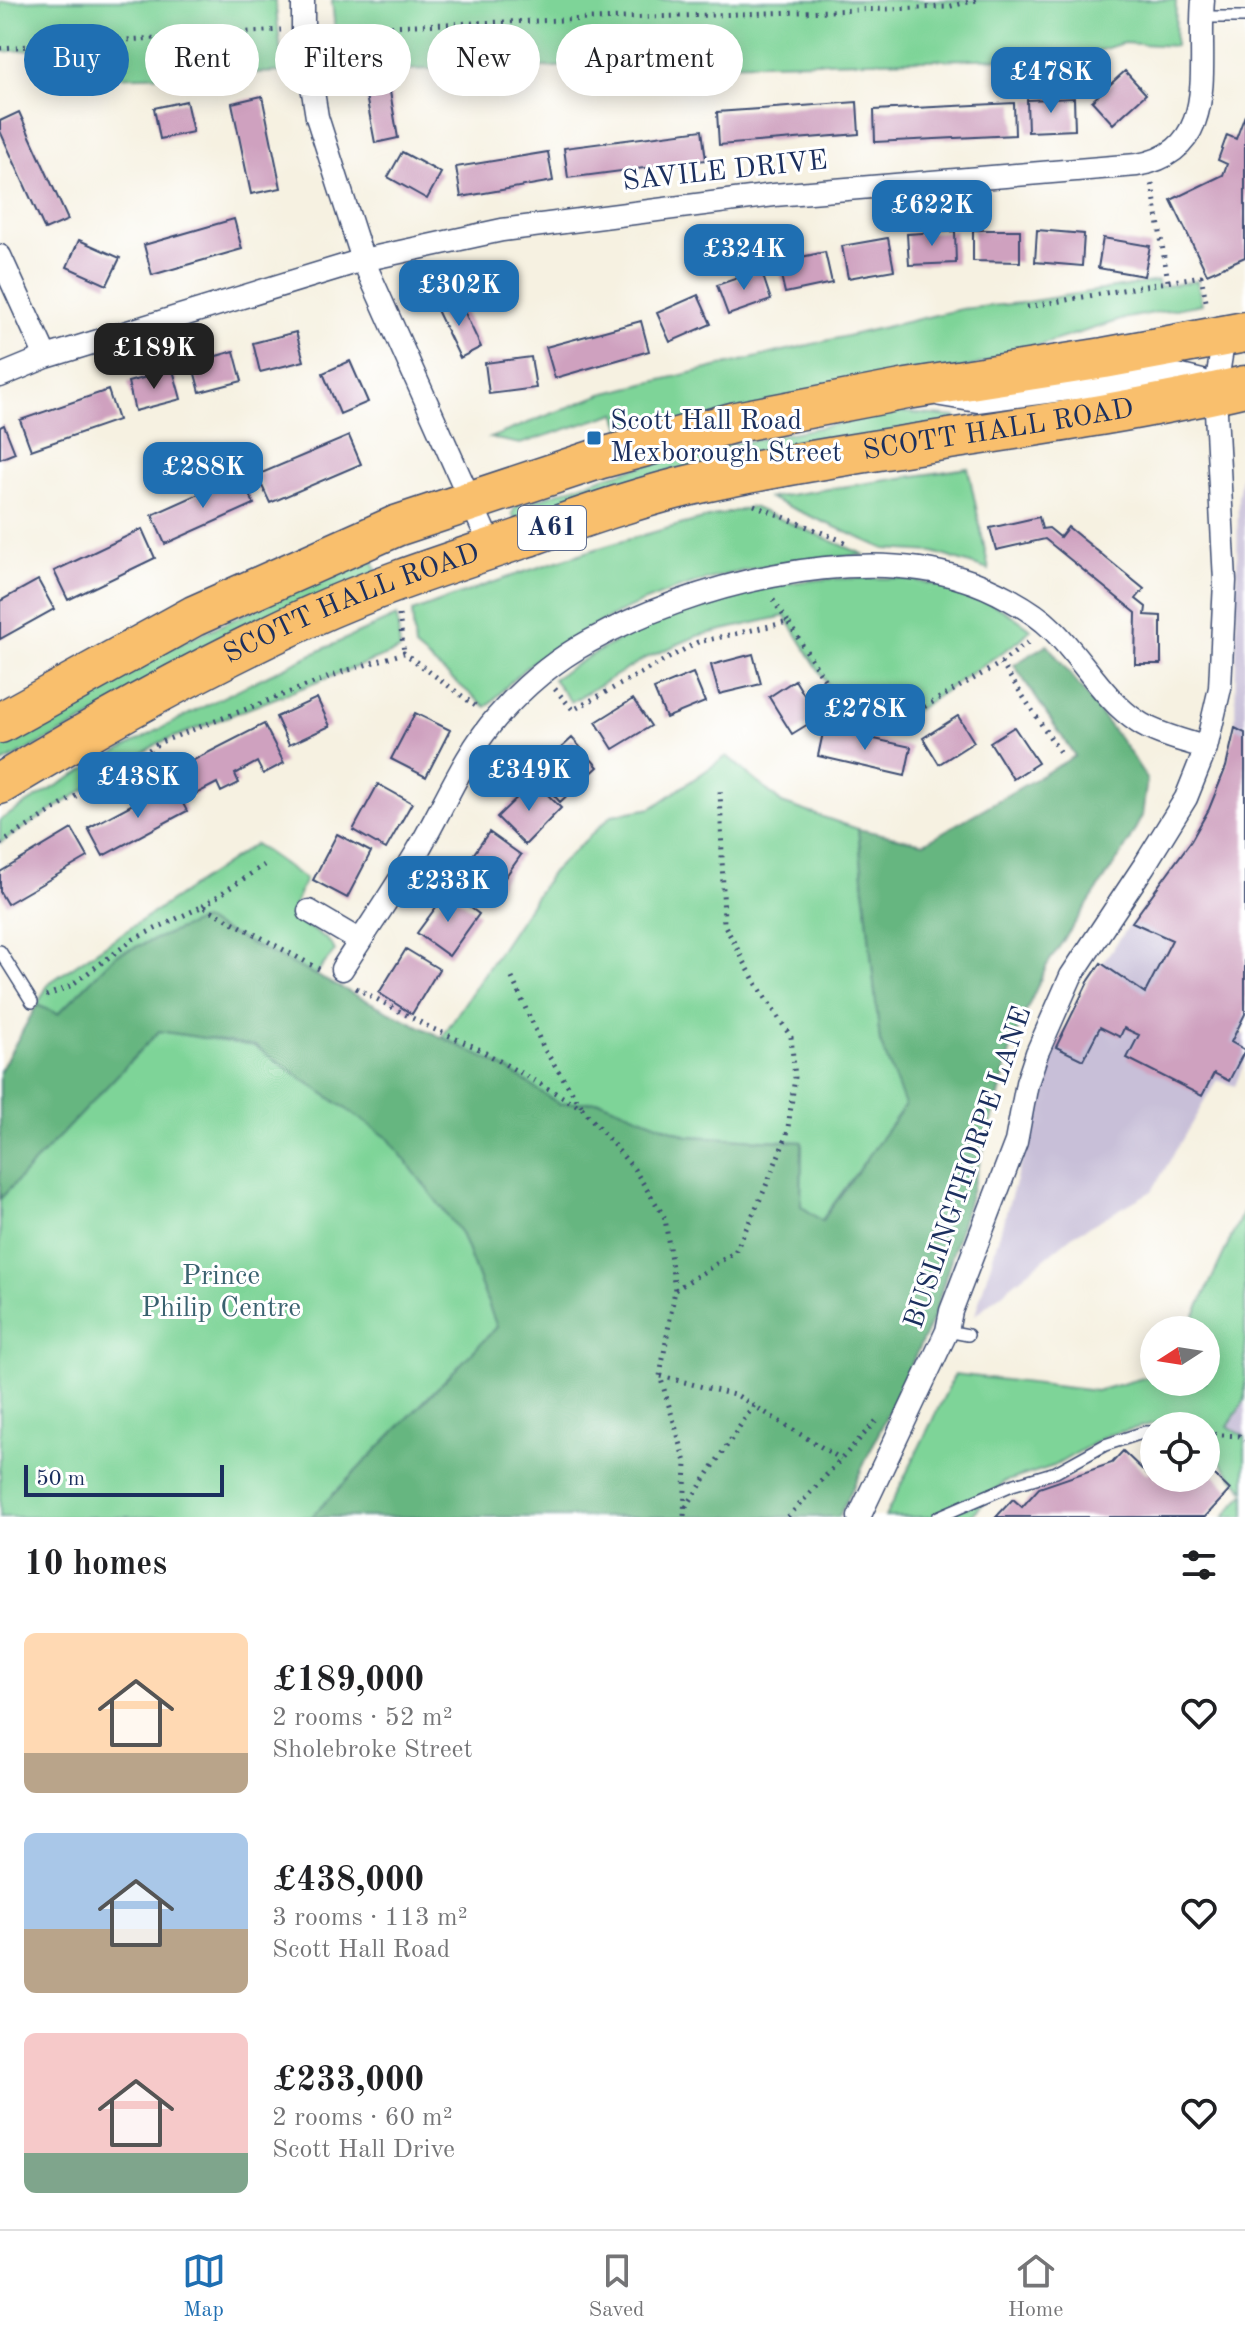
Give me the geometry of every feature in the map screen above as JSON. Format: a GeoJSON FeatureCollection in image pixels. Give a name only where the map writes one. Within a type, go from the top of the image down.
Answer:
{"type":"FeatureCollection","features":[{"type":"Feature","properties":{"kind":"highway","name":"SCOTT HALL ROAD"},"geometry":{"type":"LineString","coordinates":[[0,723],[194,616],[396,526],[472,499],[598,459],[736,422],[1226,327]]}},
{"type":"Feature","properties":{"kind":"highway","name":"SCOTT HALL ROAD"},"geometry":{"type":"LineString","coordinates":[[0,784],[90,730],[310,617],[388,584],[608,509],[702,483],[906,445],[1077,420],[1230,389]]}},
{"type":"Feature","properties":{"kind":"street"},"geometry":{"type":"LineString","coordinates":[[303,0],[303,24]]}},
{"type":"Feature","properties":{"kind":"street","name":"SAVILE DRIVE"},"geometry":{"type":"LineString","coordinates":[[0,376],[46,357],[363,260],[502,230],[774,195],[1148,163],[1176,149],[1191,133],[1199,113],[1202,8]]}},
{"type":"Feature","properties":{"kind":"street"},"geometry":{"type":"LineString","coordinates":[[314,96],[317,117],[363,260],[492,549]]}},
{"type":"Feature","properties":{"kind":"street"},"geometry":{"type":"LineString","coordinates":[[0,256],[46,357]]}},
{"type":"Feature","properties":{"kind":"street","name":"BUSLINGTHORPE LANE"},"geometry":{"type":"LineString","coordinates":[[859,1517],[958,1333],[951,1311],[1016,1142],[1027,1083],[1037,1053],[1071,976],[1186,798],[1206,748],[1220,688],[1230,389],[1226,327]]}},
{"type":"Feature","properties":{"kind":"street","name":"SCOTT HALL ROAD"},"geometry":{"type":"LineString","coordinates":[[907,389],[977,401],[1153,376],[1192,377],[1230,389]]}},
{"type":"Feature","properties":{"kind":"street"},"geometry":{"type":"LineString","coordinates":[[338,975],[417,852],[494,720],[541,673],[589,641],[697,594],[760,579],[829,568],[896,566],[963,579],[1017,604],[1050,626],[1108,694],[1138,723],[1206,748]]}},
{"type":"Feature","properties":{"kind":"street"},"geometry":{"type":"LineString","coordinates":[[309,911],[360,941]]}},
{"type":"Feature","properties":{"kind":"lane"},"geometry":{"type":"LineString","coordinates":[[1202,8],[1245,17]]}},
{"type":"Feature","properties":{"kind":"lane"},"geometry":{"type":"LineString","coordinates":[[0,951],[32,1002]]}},
{"type":"Feature","properties":{"kind":"lane"},"geometry":{"type":"LineString","coordinates":[[938,1517],[1012,1485],[1056,1472],[1105,1445],[1140,1434]]}},
{"type":"Feature","properties":{"kind":"path"},"geometry":{"type":"LineString","coordinates":[[411,25],[947,7],[977,0]]}},
{"type":"Feature","properties":{"kind":"path"},"geometry":{"type":"LineString","coordinates":[[0,48],[275,31]]}},
{"type":"Feature","properties":{"kind":"path"},"geometry":{"type":"LineString","coordinates":[[1148,163],[1168,281]]}},
{"type":"Feature","properties":{"kind":"path"},"geometry":{"type":"LineString","coordinates":[[1027,307],[1201,276],[1226,327]]}},
{"type":"Feature","properties":{"kind":"path"},"geometry":{"type":"LineString","coordinates":[[747,502],[872,553],[896,566]]}},
{"type":"Feature","properties":{"kind":"path"},"geometry":{"type":"LineString","coordinates":[[401,620],[404,653],[494,720]]}},
{"type":"Feature","properties":{"kind":"path"},"geometry":{"type":"LineString","coordinates":[[541,673],[573,710],[698,642],[788,622],[841,706],[908,716],[1001,663],[1050,626]]}},
{"type":"Feature","properties":{"kind":"path"},"geometry":{"type":"LineString","coordinates":[[0,844],[161,742],[342,672],[404,653]]}},
{"type":"Feature","properties":{"kind":"path"},"geometry":{"type":"LineString","coordinates":[[1001,663],[1061,754]]}},
{"type":"Feature","properties":{"kind":"path"},"geometry":{"type":"LineString","coordinates":[[675,1290],[735,1252],[787,1135],[795,1077],[791,1037],[754,980],[724,924],[720,787]]}},
{"type":"Feature","properties":{"kind":"path"},"geometry":{"type":"LineString","coordinates":[[32,1002],[70,986],[134,939],[203,906],[264,865]]}},
{"type":"Feature","properties":{"kind":"path"},"geometry":{"type":"LineString","coordinates":[[203,906],[338,975],[431,1028],[475,1047],[582,1108]]}},
{"type":"Feature","properties":{"kind":"path"},"geometry":{"type":"LineString","coordinates":[[512,978],[544,1049],[582,1108],[634,1169],[665,1218],[675,1290],[660,1376],[686,1462],[684,1513]]}},
{"type":"Feature","properties":{"kind":"path"},"geometry":{"type":"LineString","coordinates":[[660,1376],[738,1396],[841,1459]]}},
{"type":"Feature","properties":{"kind":"path"},"geometry":{"type":"LineString","coordinates":[[684,1513],[754,1405]]}},
{"type":"Feature","properties":{"kind":"path"},"geometry":{"type":"LineString","coordinates":[[788,1517],[882,1415]]}},
{"type":"Feature","properties":{"kind":"path"},"geometry":{"type":"LineString","coordinates":[[1220,1435],[1239,1436],[1245,1440]]}},
{"type":"Feature","properties":{"kind":"shaded area"},"geometry":{"type":"Polygon","coordinates":[[[1245,452],[1245,1025],[1241,1034],[1245,1035],[1245,1061],[1235,1086],[1217,1080],[1152,1191],[1072,1236],[975,1315],[1056,1047],[1088,982],[1191,841],[1209,809],[1226,767],[1235,728],[1238,497],[1245,452]]]}},
{"type":"Feature","properties":{"kind":"shaded area"},"geometry":{"type":"Polygon","coordinates":[[[1245,1400],[1245,1437],[1228,1426],[1245,1400]]]}},
{"type":"Feature","properties":{"kind":"green space"},"geometry":{"type":"Polygon","coordinates":[[[275,0],[278,24],[275,24],[275,72],[259,73],[259,24],[145,24],[145,76],[129,76],[129,24],[24,24],[24,50],[0,52],[0,2],[275,0]]]}},
{"type":"Feature","properties":{"kind":"green space"},"geometry":{"type":"Polygon","coordinates":[[[332,0],[1176,0],[1175,46],[1123,43],[1079,57],[743,63],[743,24],[556,24],[556,67],[540,67],[540,24],[427,24],[427,69],[411,70],[411,24],[334,24],[332,0]]]}},
{"type":"Feature","properties":{"kind":"green space"},"geometry":{"type":"Polygon","coordinates":[[[1158,281],[1159,287],[1197,281],[1202,304],[1127,318],[973,366],[624,436],[616,413],[520,444],[490,438],[602,394],[961,309],[1158,281]]]}},
{"type":"Feature","properties":{"kind":"green space"},"geometry":{"type":"Polygon","coordinates":[[[898,412],[956,417],[957,421],[519,522],[512,515],[515,507],[610,475],[704,450],[898,412]]]}},
{"type":"Feature","properties":{"kind":"green space"},"geometry":{"type":"Polygon","coordinates":[[[968,468],[989,570],[933,552],[885,549],[769,498],[968,468]]]}},
{"type":"Feature","properties":{"kind":"green space"},"geometry":{"type":"Polygon","coordinates":[[[752,507],[865,555],[748,570],[673,590],[601,621],[539,658],[518,674],[486,707],[415,648],[412,612],[580,554],[752,507]]]}},
{"type":"Feature","properties":{"kind":"green space"},"geometry":{"type":"Polygon","coordinates":[[[372,557],[377,572],[0,764],[0,744],[92,689],[179,644],[372,557]]]}},
{"type":"Feature","properties":{"kind":"green space"},"geometry":{"type":"Polygon","coordinates":[[[896,578],[932,584],[984,600],[1031,629],[1020,640],[908,716],[841,706],[785,616],[697,636],[644,659],[571,702],[553,679],[616,641],[719,599],[791,583],[896,578]]]}},
{"type":"Feature","properties":{"kind":"green space"},"geometry":{"type":"Polygon","coordinates":[[[397,616],[400,650],[159,743],[0,843],[0,820],[96,763],[245,686],[397,616]]]}},
{"type":"Feature","properties":{"kind":"green space"},"geometry":{"type":"Polygon","coordinates":[[[1047,644],[1147,779],[1142,816],[1126,847],[1047,965],[1013,1040],[934,1316],[839,1517],[311,1517],[497,1327],[461,1233],[388,1138],[255,1046],[159,1031],[0,1199],[0,1071],[37,1005],[58,1014],[116,955],[202,920],[507,1069],[559,1104],[600,1101],[688,1136],[802,1142],[801,1206],[822,1221],[905,1105],[880,1042],[858,829],[924,843],[1075,756],[1014,665],[1047,644]]]}},
{"type":"Feature","properties":{"kind":"green space"},"geometry":{"type":"Polygon","coordinates":[[[727,756],[782,803],[858,829],[880,1042],[906,1105],[821,1221],[801,1206],[802,1142],[687,1136],[600,1101],[560,1104],[506,1069],[442,1037],[552,872],[612,815],[652,808],[727,756]]]}},
{"type":"Feature","properties":{"kind":"green space"},"geometry":{"type":"Polygon","coordinates":[[[255,844],[305,879],[292,911],[302,923],[327,939],[335,951],[315,975],[202,920],[116,955],[58,1014],[37,1005],[49,983],[255,844]]]}},
{"type":"Feature","properties":{"kind":"green space","name":"Prince Philip Centre"},"geometry":{"type":"Polygon","coordinates":[[[159,1031],[255,1046],[389,1138],[461,1233],[497,1327],[311,1517],[0,1517],[0,1199],[159,1031]]]}},
{"type":"Feature","properties":{"kind":"green space"},"geometry":{"type":"Polygon","coordinates":[[[1245,1208],[1245,1400],[1228,1426],[1245,1437],[1245,1491],[1220,1462],[1220,1412],[1140,1412],[1140,1427],[1108,1435],[1054,1466],[1004,1482],[970,1517],[885,1517],[955,1374],[1096,1391],[1140,1379],[1140,1396],[1220,1396],[1220,1316],[1195,1316],[1245,1208]]]}},
{"type":"Feature","properties":{"kind":"green space"},"geometry":{"type":"Polygon","coordinates":[[[1245,1493],[1245,1517],[1224,1517],[1245,1493]]]}},
{"type":"Feature","properties":{"kind":"building"},"geometry":{"type":"Polygon","coordinates":[[[1125,71],[1146,94],[1113,124],[1092,101],[1125,71]]]}},
{"type":"Feature","properties":{"kind":"building"},"geometry":{"type":"Polygon","coordinates":[[[262,96],[281,188],[251,194],[232,103],[262,96]]]}},
{"type":"Feature","properties":{"kind":"building"},"geometry":{"type":"Polygon","coordinates":[[[366,96],[391,96],[398,138],[375,143],[366,96]]]}},
{"type":"Feature","properties":{"kind":"building"},"geometry":{"type":"Polygon","coordinates":[[[1074,98],[1075,130],[1028,132],[1027,100],[1074,98]]]}},
{"type":"Feature","properties":{"kind":"building"},"geometry":{"type":"Polygon","coordinates":[[[186,101],[193,132],[160,139],[154,108],[186,101]]]}},
{"type":"Feature","properties":{"kind":"building"},"geometry":{"type":"Polygon","coordinates":[[[857,102],[859,134],[719,145],[717,112],[857,102]]]}},
{"type":"Feature","properties":{"kind":"building"},"geometry":{"type":"Polygon","coordinates":[[[1014,103],[1015,135],[875,142],[874,110],[1014,103]]]}},
{"type":"Feature","properties":{"kind":"building"},"geometry":{"type":"Polygon","coordinates":[[[19,112],[68,220],[45,230],[0,131],[0,121],[19,112]]]}},
{"type":"Feature","properties":{"kind":"building"},"geometry":{"type":"Polygon","coordinates":[[[1245,115],[1245,257],[1207,274],[1171,200],[1223,175],[1227,164],[1218,160],[1227,135],[1236,139],[1245,115]]]}},
{"type":"Feature","properties":{"kind":"building"},"geometry":{"type":"Polygon","coordinates":[[[702,130],[706,160],[568,178],[564,148],[702,130]]]}},
{"type":"Feature","properties":{"kind":"building"},"geometry":{"type":"Polygon","coordinates":[[[402,152],[441,173],[427,199],[388,177],[402,152]]]}},
{"type":"Feature","properties":{"kind":"building"},"geometry":{"type":"Polygon","coordinates":[[[548,152],[553,181],[461,197],[456,167],[548,152]]]}},
{"type":"Feature","properties":{"kind":"building"},"geometry":{"type":"Polygon","coordinates":[[[234,219],[242,249],[152,275],[144,245],[234,219]]]}},
{"type":"Feature","properties":{"kind":"building"},"geometry":{"type":"Polygon","coordinates":[[[973,230],[1020,230],[1020,262],[973,261],[973,230]]]}},
{"type":"Feature","properties":{"kind":"building"},"geometry":{"type":"Polygon","coordinates":[[[1037,230],[1084,234],[1082,266],[1035,262],[1037,230]]]}},
{"type":"Feature","properties":{"kind":"building"},"geometry":{"type":"Polygon","coordinates":[[[955,231],[956,263],[909,265],[907,234],[955,231]]]}},
{"type":"Feature","properties":{"kind":"building"},"geometry":{"type":"Polygon","coordinates":[[[888,238],[894,270],[848,278],[842,246],[888,238]]]}},
{"type":"Feature","properties":{"kind":"building"},"geometry":{"type":"Polygon","coordinates":[[[1103,238],[1150,246],[1144,276],[1098,268],[1103,238]]]}},
{"type":"Feature","properties":{"kind":"building"},"geometry":{"type":"Polygon","coordinates":[[[79,240],[120,258],[107,285],[67,267],[79,240]]]}},
{"type":"Feature","properties":{"kind":"building"},"geometry":{"type":"Polygon","coordinates":[[[825,252],[832,283],[785,293],[778,262],[825,252]]]}},
{"type":"Feature","properties":{"kind":"building"},"geometry":{"type":"Polygon","coordinates":[[[761,270],[771,300],[728,315],[717,285],[761,270]]]}},
{"type":"Feature","properties":{"kind":"building"},"geometry":{"type":"Polygon","coordinates":[[[698,295],[711,324],[670,342],[657,313],[698,295]]]}},
{"type":"Feature","properties":{"kind":"building"},"geometry":{"type":"Polygon","coordinates":[[[458,298],[481,347],[460,358],[436,308],[458,298]]]}},
{"type":"Feature","properties":{"kind":"building"},"geometry":{"type":"Polygon","coordinates":[[[641,321],[649,351],[555,378],[546,347],[641,321]]]}},
{"type":"Feature","properties":{"kind":"building"},"geometry":{"type":"Polygon","coordinates":[[[296,332],[304,361],[260,372],[253,343],[296,332]]]}},
{"type":"Feature","properties":{"kind":"building"},"geometry":{"type":"Polygon","coordinates":[[[234,351],[242,381],[200,392],[192,363],[234,351]]]}},
{"type":"Feature","properties":{"kind":"building"},"geometry":{"type":"Polygon","coordinates":[[[531,357],[536,388],[489,394],[485,363],[531,357]]]}},
{"type":"Feature","properties":{"kind":"building"},"geometry":{"type":"Polygon","coordinates":[[[350,361],[368,402],[340,414],[323,373],[350,361]]]}},
{"type":"Feature","properties":{"kind":"building"},"geometry":{"type":"Polygon","coordinates":[[[173,370],[181,399],[135,411],[128,382],[173,370]]]}},
{"type":"Feature","properties":{"kind":"building"},"geometry":{"type":"Polygon","coordinates":[[[108,390],[118,420],[31,450],[20,420],[108,390]]]}},
{"type":"Feature","properties":{"kind":"building"},"geometry":{"type":"Polygon","coordinates":[[[4,425],[15,453],[0,459],[0,427],[4,425]]]}},
{"type":"Feature","properties":{"kind":"building"},"geometry":{"type":"Polygon","coordinates":[[[349,436],[361,464],[270,503],[257,475],[349,436]]]}},
{"type":"Feature","properties":{"kind":"building"},"geometry":{"type":"Polygon","coordinates":[[[241,475],[254,504],[165,544],[152,515],[241,475]]]}},
{"type":"Feature","properties":{"kind":"building"},"geometry":{"type":"Polygon","coordinates":[[[1039,517],[1042,529],[1049,528],[1060,537],[1068,527],[1144,589],[1136,599],[1146,607],[1145,615],[1161,616],[1161,664],[1135,664],[1136,613],[1045,539],[996,550],[990,528],[1039,517]]]}},
{"type":"Feature","properties":{"kind":"building"},"geometry":{"type":"Polygon","coordinates":[[[142,529],[155,558],[68,600],[54,571],[142,529]]]}},
{"type":"Feature","properties":{"kind":"building"},"geometry":{"type":"Polygon","coordinates":[[[38,580],[54,609],[0,639],[0,601],[38,580]]]}},
{"type":"Feature","properties":{"kind":"building"},"geometry":{"type":"Polygon","coordinates":[[[753,654],[761,684],[719,694],[711,665],[753,654]]]}},
{"type":"Feature","properties":{"kind":"building"},"geometry":{"type":"Polygon","coordinates":[[[693,673],[705,702],[666,718],[654,689],[693,673]]]}},
{"type":"Feature","properties":{"kind":"building"},"geometry":{"type":"Polygon","coordinates":[[[795,680],[818,718],[792,734],[769,697],[795,680]]]}},
{"type":"Feature","properties":{"kind":"building"},"geometry":{"type":"Polygon","coordinates":[[[317,698],[330,726],[289,745],[276,717],[317,698]]]}},
{"type":"Feature","properties":{"kind":"building"},"geometry":{"type":"Polygon","coordinates":[[[633,699],[651,726],[613,749],[596,722],[633,699]]]}},
{"type":"Feature","properties":{"kind":"building"},"geometry":{"type":"Polygon","coordinates":[[[415,713],[450,730],[426,777],[391,759],[415,713]]]}},
{"type":"Feature","properties":{"kind":"building"},"geometry":{"type":"Polygon","coordinates":[[[958,716],[974,742],[939,764],[923,738],[958,716]]]}},
{"type":"Feature","properties":{"kind":"building"},"geometry":{"type":"Polygon","coordinates":[[[264,724],[284,763],[263,774],[257,762],[235,774],[239,783],[221,792],[217,783],[194,795],[180,767],[264,724]]]}},
{"type":"Feature","properties":{"kind":"building"},"geometry":{"type":"Polygon","coordinates":[[[1014,727],[1038,763],[1013,779],[990,742],[1014,727]]]}},
{"type":"Feature","properties":{"kind":"building"},"geometry":{"type":"Polygon","coordinates":[[[824,728],[911,747],[905,776],[818,756],[824,728]]]}},
{"type":"Feature","properties":{"kind":"building"},"geometry":{"type":"Polygon","coordinates":[[[1235,728],[1245,733],[1245,1014],[1231,1042],[1245,1050],[1229,1081],[1214,1073],[1202,1096],[1127,1058],[1139,1035],[1124,1028],[1120,1037],[1100,1027],[1083,1060],[1056,1047],[1088,982],[1101,963],[1145,993],[1172,940],[1132,922],[1191,841],[1209,809],[1226,767],[1235,728]]]}},
{"type":"Feature","properties":{"kind":"building"},"geometry":{"type":"Polygon","coordinates":[[[572,738],[598,767],[560,802],[534,773],[572,738]]]}},
{"type":"Feature","properties":{"kind":"building"},"geometry":{"type":"Polygon","coordinates":[[[534,781],[561,808],[525,845],[497,817],[534,781]]]}},
{"type":"Feature","properties":{"kind":"building"},"geometry":{"type":"Polygon","coordinates":[[[172,783],[187,811],[103,856],[88,828],[172,783]]]}},
{"type":"Feature","properties":{"kind":"building"},"geometry":{"type":"Polygon","coordinates":[[[378,784],[412,803],[386,849],[353,830],[378,784]]]}},
{"type":"Feature","properties":{"kind":"building"},"geometry":{"type":"Polygon","coordinates":[[[72,829],[88,857],[7,904],[0,892],[0,872],[72,829]]]}},
{"type":"Feature","properties":{"kind":"building"},"geometry":{"type":"Polygon","coordinates":[[[489,832],[521,855],[491,897],[459,875],[489,832]]]}},
{"type":"Feature","properties":{"kind":"building"},"geometry":{"type":"Polygon","coordinates":[[[337,834],[371,852],[347,898],[313,880],[337,834]]]}},
{"type":"Feature","properties":{"kind":"building"},"geometry":{"type":"Polygon","coordinates":[[[448,891],[479,914],[449,956],[417,933],[448,891]]]}},
{"type":"Feature","properties":{"kind":"building"},"geometry":{"type":"Polygon","coordinates":[[[406,949],[439,969],[412,1014],[379,993],[406,949]]]}},
{"type":"Feature","properties":{"kind":"building"},"geometry":{"type":"Polygon","coordinates":[[[1123,1451],[1140,1467],[1140,1492],[1220,1492],[1220,1480],[1230,1490],[1205,1517],[996,1517],[1013,1499],[1022,1507],[1039,1488],[1112,1463],[1123,1451]]]}},
{"type":"Feature","properties":{"kind":"place","name":"Scott Hall Road Mexborough Street"},"geometry":{"type":"Point","coordinates":[594,438]}}]}
